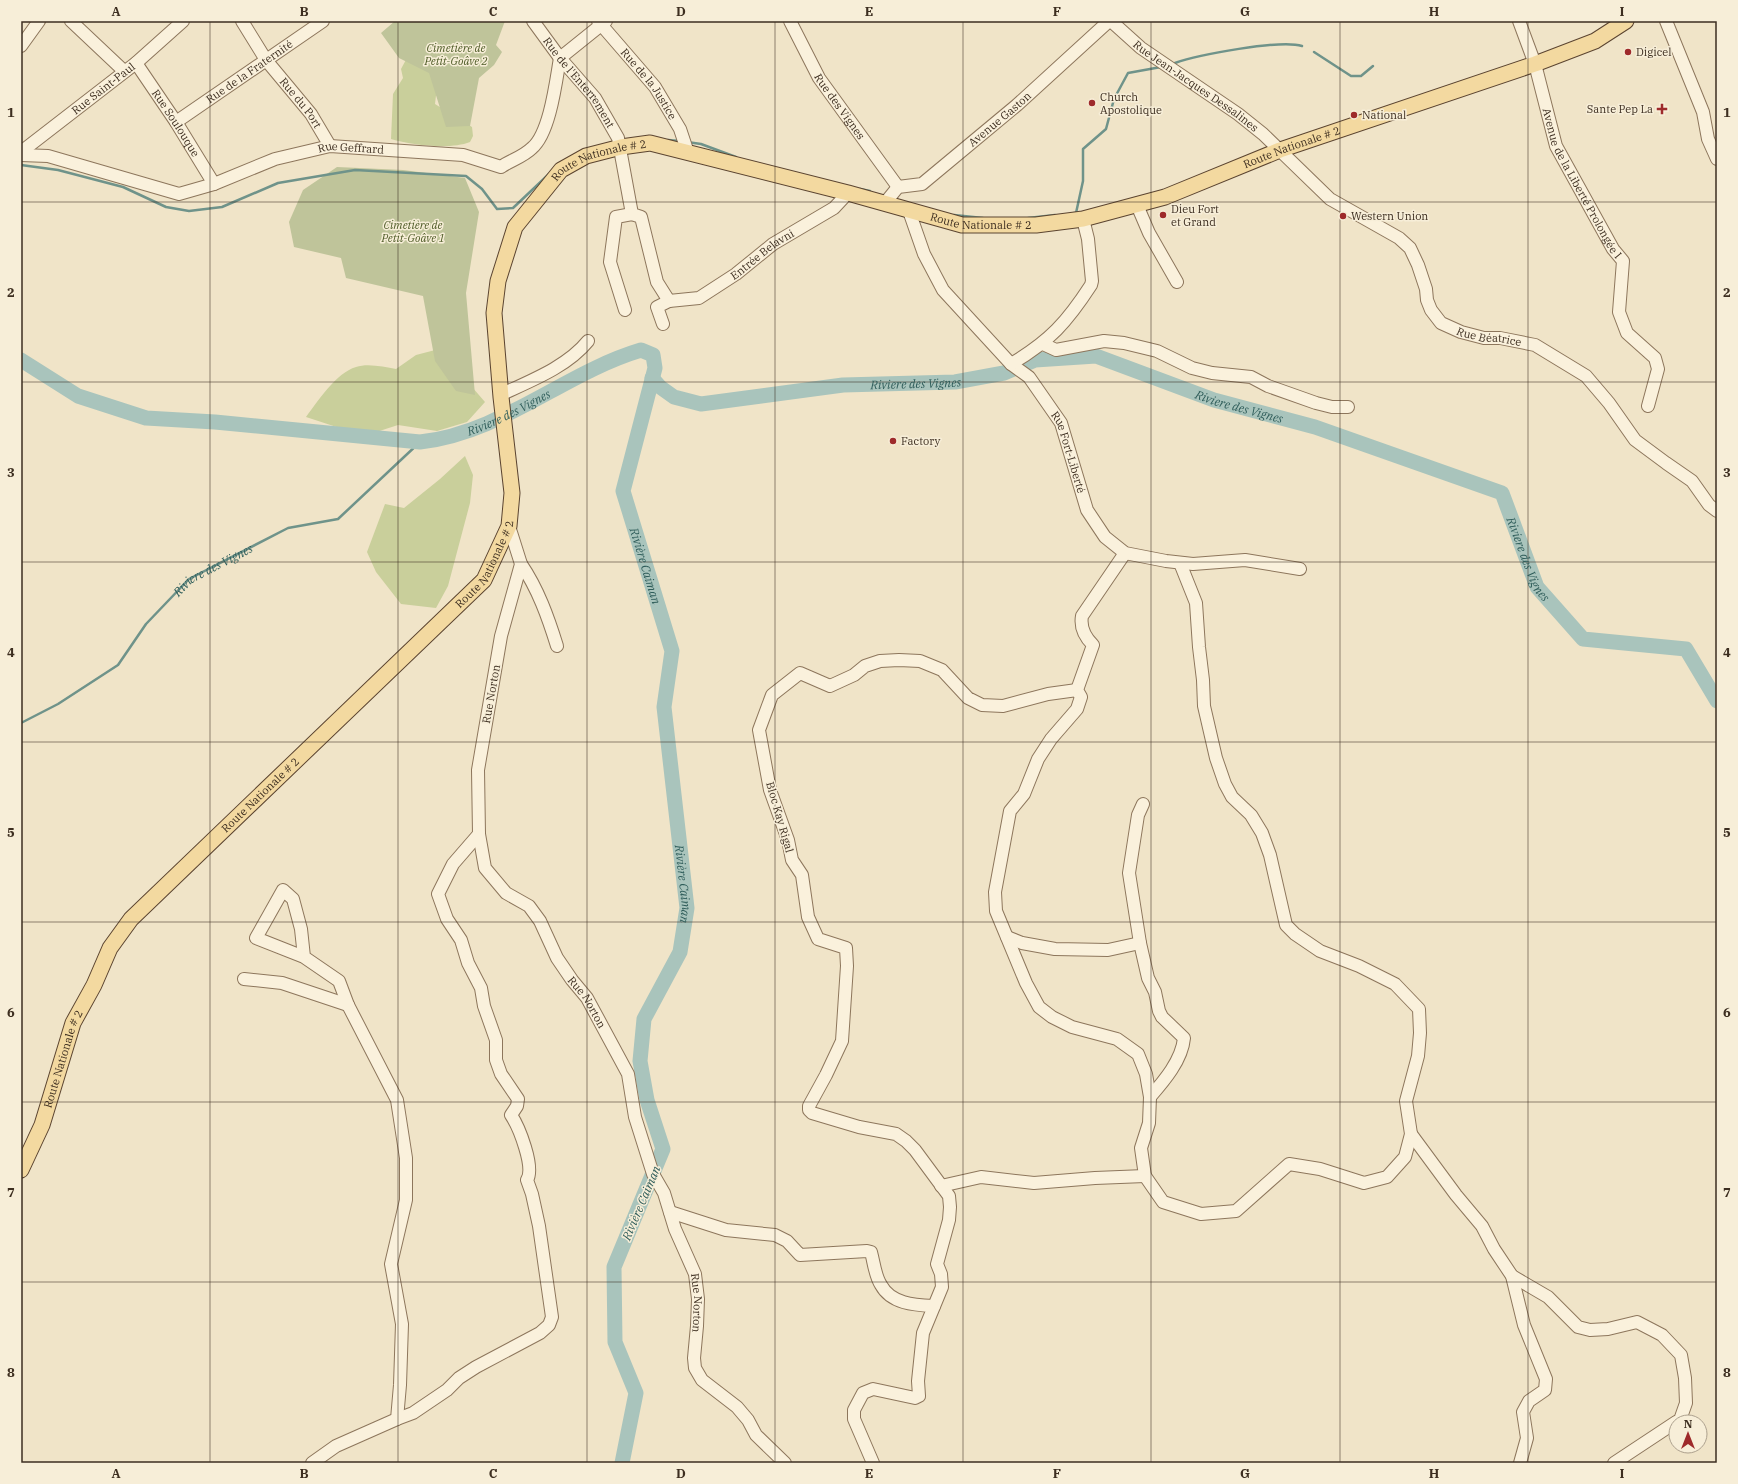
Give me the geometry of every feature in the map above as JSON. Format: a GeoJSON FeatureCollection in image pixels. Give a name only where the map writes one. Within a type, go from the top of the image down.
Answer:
{"type":"FeatureCollection","features":[{"type":"Feature","properties":{"kind":"main road","name":"Route Nationale # 2"},"geometry":{"type":"LineString","coordinates":[[21,1170],[42,1125],[73,1023],[94,985],[110,948],[131,919],[484,580],[509,526],[512,494],[505,441],[494,313],[498,281],[515,227],[561,170],[586,156],[620,142],[650,142],[848,193],[962,226],[1021,225],[1083,219],[1165,196],[1280,150],[1535,64],[1595,41],[1626,21]]}},
{"type":"Feature","properties":{"kind":"street"},"geometry":{"type":"LineString","coordinates":[[21,46],[39,21]]}},
{"type":"Feature","properties":{"kind":"street"},"geometry":{"type":"LineString","coordinates":[[71,21],[124,71]]}},
{"type":"Feature","properties":{"kind":"street","name":"Rue Saint-Paul"},"geometry":{"type":"LineString","coordinates":[[21,154],[136,63],[183,21]]}},
{"type":"Feature","properties":{"kind":"street","name":"Rue du Port"},"geometry":{"type":"LineString","coordinates":[[242,21],[266,60],[311,114],[330,146]]}},
{"type":"Feature","properties":{"kind":"street","name":"Rue de la Fraternité"},"geometry":{"type":"LineString","coordinates":[[176,122],[322,21]]}},
{"type":"Feature","properties":{"kind":"street","name":"Rue de l'Enterrement"},"geometry":{"type":"LineString","coordinates":[[534,21],[560,58],[595,98],[620,142]]}},
{"type":"Feature","properties":{"kind":"street","name":"Rue des Vignes"},"geometry":{"type":"LineString","coordinates":[[790,21],[819,78],[898,187]]}},
{"type":"Feature","properties":{"kind":"street","name":"Avenue Gaston"},"geometry":{"type":"LineString","coordinates":[[898,187],[922,184],[1017,105],[1110,21]]}},
{"type":"Feature","properties":{"kind":"street","name":"Rue Jean-Jacques Dessalines"},"geometry":{"type":"LineString","coordinates":[[1110,21],[1141,48],[1238,114],[1280,150]]}},
{"type":"Feature","properties":{"kind":"street","name":"Avenue de la Liberté Prolongée I"},"geometry":{"type":"LineString","coordinates":[[1519,21],[1535,64],[1556,146],[1612,249],[1623,261],[1619,312],[1627,333],[1655,358],[1658,369],[1648,406]]}},
{"type":"Feature","properties":{"kind":"street"},"geometry":{"type":"LineString","coordinates":[[1666,21],[1703,112],[1708,138],[1717,159]]}},
{"type":"Feature","properties":{"kind":"street"},"geometry":{"type":"LineString","coordinates":[[560,58],[602,22]]}},
{"type":"Feature","properties":{"kind":"street","name":"Rue de la Justice"},"geometry":{"type":"LineString","coordinates":[[602,22],[655,87],[680,130],[688,153]]}},
{"type":"Feature","properties":{"kind":"street","name":"Rue Geffrard"},"geometry":{"type":"LineString","coordinates":[[21,154],[48,156],[179,194],[214,184],[275,158],[330,146],[463,155],[501,167],[534,148],[551,106],[560,58]]}},
{"type":"Feature","properties":{"kind":"street","name":"Rue Soulouque"},"geometry":{"type":"LineString","coordinates":[[136,63],[176,122],[214,184]]}},
{"type":"Feature","properties":{"kind":"street"},"geometry":{"type":"LineString","coordinates":[[620,142],[632,214]]}},
{"type":"Feature","properties":{"kind":"street","name":"Rue Béatrice"},"geometry":{"type":"LineString","coordinates":[[1280,150],[1330,199],[1399,238],[1410,248],[1422,277],[1429,305],[1441,323],[1461,332],[1484,338],[1500,338],[1535,345],[1586,376],[1609,403],[1635,440],[1692,481],[1708,505],[1717,511]]}},
{"type":"Feature","properties":{"kind":"street"},"geometry":{"type":"LineString","coordinates":[[885,203],[898,187]]}},
{"type":"Feature","properties":{"kind":"street","name":"Entrée Belavni"},"geometry":{"type":"LineString","coordinates":[[669,301],[699,298],[736,274],[773,244],[834,208],[848,193]]}},
{"type":"Feature","properties":{"kind":"street"},"geometry":{"type":"LineString","coordinates":[[1137,205],[1149,233],[1177,282]]}},
{"type":"Feature","properties":{"kind":"street","name":"Rue Fort-Liberté"},"geometry":{"type":"LineString","coordinates":[[909,211],[924,254],[944,290],[1011,364],[1029,377],[1061,422],[1087,510],[1105,537],[1125,552],[1180,563],[1193,564],[1245,560],[1300,570]]}},
{"type":"Feature","properties":{"kind":"street"},"geometry":{"type":"LineString","coordinates":[[625,310],[610,262],[616,217],[632,214],[641,217],[656,282],[669,301],[656,307],[663,324]]}},
{"type":"Feature","properties":{"kind":"street"},"geometry":{"type":"LineString","coordinates":[[1011,364],[1042,344],[1072,314],[1091,285],[1092,281],[1088,239],[1083,219]]}},
{"type":"Feature","properties":{"kind":"street"},"geometry":{"type":"LineString","coordinates":[[501,396],[566,360],[583,348],[588,341]]}},
{"type":"Feature","properties":{"kind":"street"},"geometry":{"type":"LineString","coordinates":[[1042,344],[1056,350],[1104,341],[1124,343],[1157,351],[1192,368],[1212,373],[1251,377],[1268,386],[1316,403],[1332,407],[1348,408]]}},
{"type":"Feature","properties":{"kind":"street"},"geometry":{"type":"LineString","coordinates":[[509,526],[521,564],[531,578],[543,604],[556,646]]}},
{"type":"Feature","properties":{"kind":"street"},"geometry":{"type":"LineString","coordinates":[[1125,552],[1082,616],[1080,623],[1086,639],[1093,645],[1077,690],[1081,697],[1077,709],[1051,739],[1038,759],[1024,794],[1010,811],[995,892],[996,911],[1026,983],[1039,1007],[1052,1017],[1072,1027],[1117,1039],[1138,1054],[1146,1074],[1150,1097],[1149,1123],[1141,1148],[1146,1176],[1163,1202],[1201,1214],[1236,1211],[1288,1164],[1320,1169],[1364,1183],[1387,1177],[1404,1157],[1411,1134],[1406,1101],[1418,1056],[1420,1033],[1419,1009],[1395,984],[1359,966],[1320,952],[1295,934],[1286,925],[1270,855],[1262,833],[1251,815],[1232,797],[1224,784],[1216,758],[1204,706],[1196,603],[1180,563]]}},
{"type":"Feature","properties":{"kind":"street","name":"Rue Norton"},"geometry":{"type":"LineString","coordinates":[[521,564],[501,636],[478,770],[480,834],[485,868],[506,893],[529,906],[540,921],[557,958],[587,998],[628,1074],[635,1116],[653,1174],[664,1194],[675,1229],[695,1274],[698,1299],[698,1326],[694,1358],[695,1368],[702,1380],[737,1407],[748,1420],[756,1435],[785,1463]]}},
{"type":"Feature","properties":{"kind":"street","name":"Bloc Kay Rigal"},"geometry":{"type":"LineString","coordinates":[[941,1186],[915,1150],[896,1134],[859,1127],[812,1113],[809,1110],[809,1106],[842,1041],[847,966],[846,948],[818,938],[808,916],[802,875],[792,860],[788,840],[770,790],[759,730],[772,695],[800,673],[830,686],[854,675],[865,666],[880,661],[920,661],[942,670],[968,698],[982,705],[1003,706],[1048,694],[1077,690]]}},
{"type":"Feature","properties":{"kind":"street"},"geometry":{"type":"LineString","coordinates":[[1143,804],[1138,815],[1129,873],[1140,943],[1148,978],[1155,992],[1159,1011],[1162,1017],[1184,1038],[1183,1045],[1164,1082],[1150,1097]]}},
{"type":"Feature","properties":{"kind":"street"},"geometry":{"type":"LineString","coordinates":[[312,1463],[336,1446],[397,1420],[420,1408],[447,1390],[455,1381],[476,1367],[540,1333],[549,1325],[552,1317],[539,1226],[532,1194],[527,1180],[530,1175],[529,1162],[516,1121],[511,1115],[517,1106],[518,1099],[501,1074],[496,1060],[496,1040],[484,1006],[481,988],[468,963],[461,940],[446,919],[438,894],[453,864],[480,834]]}},
{"type":"Feature","properties":{"kind":"street"},"geometry":{"type":"LineString","coordinates":[[304,957],[301,929],[293,899],[282,890],[256,938],[304,957],[339,981],[348,1005],[397,1100],[406,1158],[406,1200],[391,1264],[402,1324],[397,1420]]}},
{"type":"Feature","properties":{"kind":"street"},"geometry":{"type":"LineString","coordinates":[[1007,937],[1022,943],[1055,949],[1108,950],[1140,943]]}},
{"type":"Feature","properties":{"kind":"street"},"geometry":{"type":"LineString","coordinates":[[244,979],[282,983],[348,1005]]}},
{"type":"Feature","properties":{"kind":"street"},"geometry":{"type":"LineString","coordinates":[[1411,1134],[1456,1195],[1482,1226],[1494,1249],[1512,1276],[1524,1325],[1546,1379],[1545,1390],[1529,1401],[1523,1412],[1527,1438],[1520,1463]]}},
{"type":"Feature","properties":{"kind":"street"},"geometry":{"type":"LineString","coordinates":[[873,1463],[854,1419],[854,1410],[863,1393],[873,1389],[915,1398],[919,1396],[918,1381],[923,1333],[942,1287],[941,1274],[937,1264],[950,1207],[949,1196],[941,1186],[981,1177],[1034,1183],[1146,1176]]}},
{"type":"Feature","properties":{"kind":"street"},"geometry":{"type":"LineString","coordinates":[[670,1212],[726,1230],[775,1234],[787,1241],[800,1255],[871,1252],[880,1285],[888,1294],[899,1300],[915,1305],[934,1306]]}},
{"type":"Feature","properties":{"kind":"street"},"geometry":{"type":"LineString","coordinates":[[1512,1276],[1548,1297],[1578,1327],[1590,1330],[1602,1329],[1637,1322],[1662,1335],[1681,1356],[1685,1378],[1686,1403],[1682,1414]]}},
{"type":"Feature","properties":{"kind":"street"},"geometry":{"type":"LineString","coordinates":[[1614,1463],[1668,1427]]}},
{"type":"Feature","properties":{"kind":"green space","name":"Cimetière de Petit-Goâve 2"},"geometry":{"type":"Polygon","coordinates":[[[395,21],[505,21],[496,45],[502,52],[494,65],[479,78],[470,126],[446,127],[429,73],[399,58],[381,33],[395,21]]]}},
{"type":"Feature","properties":{"kind":"green space"},"geometry":{"type":"Polygon","coordinates":[[[408,56],[439,70],[435,104],[472,127],[473,136],[470,142],[452,146],[431,146],[391,139],[393,94],[403,78],[401,69],[408,56]]]}},
{"type":"Feature","properties":{"kind":"green space","name":"Cimetière de Petit-Goâve 1"},"geometry":{"type":"Polygon","coordinates":[[[337,167],[403,170],[465,178],[479,212],[466,293],[475,395],[456,391],[435,361],[423,296],[346,278],[341,258],[294,247],[289,222],[303,190],[337,167]]]}},
{"type":"Feature","properties":{"kind":"green space"},"geometry":{"type":"Polygon","coordinates":[[[439,349],[485,402],[467,422],[437,431],[398,425],[364,436],[306,417],[328,388],[341,375],[349,370],[366,365],[396,369],[416,355],[439,349]]]}},
{"type":"Feature","properties":{"kind":"green space"},"geometry":{"type":"Polygon","coordinates":[[[465,456],[473,475],[470,503],[448,586],[436,608],[401,604],[376,572],[367,552],[385,504],[404,508],[440,479],[465,456]]]}},
{"type":"Feature","properties":{"kind":"waterway"},"geometry":{"type":"LineString","coordinates":[[1175,63],[1219,52],[1258,46],[1291,44],[1302,46]]}},
{"type":"Feature","properties":{"kind":"waterway"},"geometry":{"type":"LineString","coordinates":[[1314,52],[1351,76],[1361,76],[1373,66]]}},
{"type":"Feature","properties":{"kind":"waterway"},"geometry":{"type":"LineString","coordinates":[[1074,213],[1076,213],[1083,181],[1083,149],[1106,129],[1114,99],[1128,73],[1161,67]]}},
{"type":"Feature","properties":{"kind":"waterway"},"geometry":{"type":"LineString","coordinates":[[668,140],[680,141]]}},
{"type":"Feature","properties":{"kind":"waterway"},"geometry":{"type":"LineString","coordinates":[[687,142],[701,144],[736,157]]}},
{"type":"Feature","properties":{"kind":"waterway"},"geometry":{"type":"LineString","coordinates":[[21,165],[58,170],[123,187],[166,207],[189,211],[222,207],[278,183],[355,170],[466,176],[482,189],[497,209],[513,208],[549,174]]}},
{"type":"Feature","properties":{"kind":"waterway"},"geometry":{"type":"LineString","coordinates":[[860,189],[870,191]]}},
{"type":"Feature","properties":{"kind":"waterway"},"geometry":{"type":"LineString","coordinates":[[954,215],[983,218]]}},
{"type":"Feature","properties":{"kind":"waterway"},"geometry":{"type":"LineString","coordinates":[[1028,218],[1055,215]]}},
{"type":"Feature","properties":{"kind":"waterway","name":"Rivière Caiman"},"geometry":{"type":"LineString","coordinates":[[21,360],[78,396],[146,418],[215,422],[420,442],[450,436],[478,427],[506,415],[613,360],[641,350],[653,355],[655,368],[623,491],[672,651],[664,707],[687,908],[680,952],[644,1019],[640,1061],[647,1100],[663,1149],[614,1267],[615,1342],[636,1393],[622,1463]]}},
{"type":"Feature","properties":{"kind":"waterway","name":"Riviere des Vignes"},"geometry":{"type":"LineString","coordinates":[[652,378],[660,387],[674,397],[701,404],[843,385],[955,382],[1004,373],[1035,360],[1096,356],[1214,400],[1315,427],[1502,493],[1537,587],[1583,639],[1686,649],[1717,701]]}},
{"type":"Feature","properties":{"kind":"waterway","name":"Riviere des Vignes"},"geometry":{"type":"LineString","coordinates":[[21,723],[58,704],[118,665],[146,624],[189,579],[288,528],[338,519],[420,442]]}},
{"type":"Feature","properties":{"kind":"place","name":"Digicel"},"geometry":{"type":"Point","coordinates":[1628,52]}},
{"type":"Feature","properties":{"kind":"place","name":"Church Apostolique"},"geometry":{"type":"Point","coordinates":[1092,103]}},
{"type":"Feature","properties":{"kind":"place","name":"Sante Pep La"},"geometry":{"type":"Point","coordinates":[1662,109]}},
{"type":"Feature","properties":{"kind":"place","name":"National"},"geometry":{"type":"Point","coordinates":[1354,115]}},
{"type":"Feature","properties":{"kind":"place","name":"Dieu Fort et Grand"},"geometry":{"type":"Point","coordinates":[1163,215]}},
{"type":"Feature","properties":{"kind":"place","name":"Western Union"},"geometry":{"type":"Point","coordinates":[1343,216]}},
{"type":"Feature","properties":{"kind":"place","name":"Factory"},"geometry":{"type":"Point","coordinates":[893,441]}}]}
